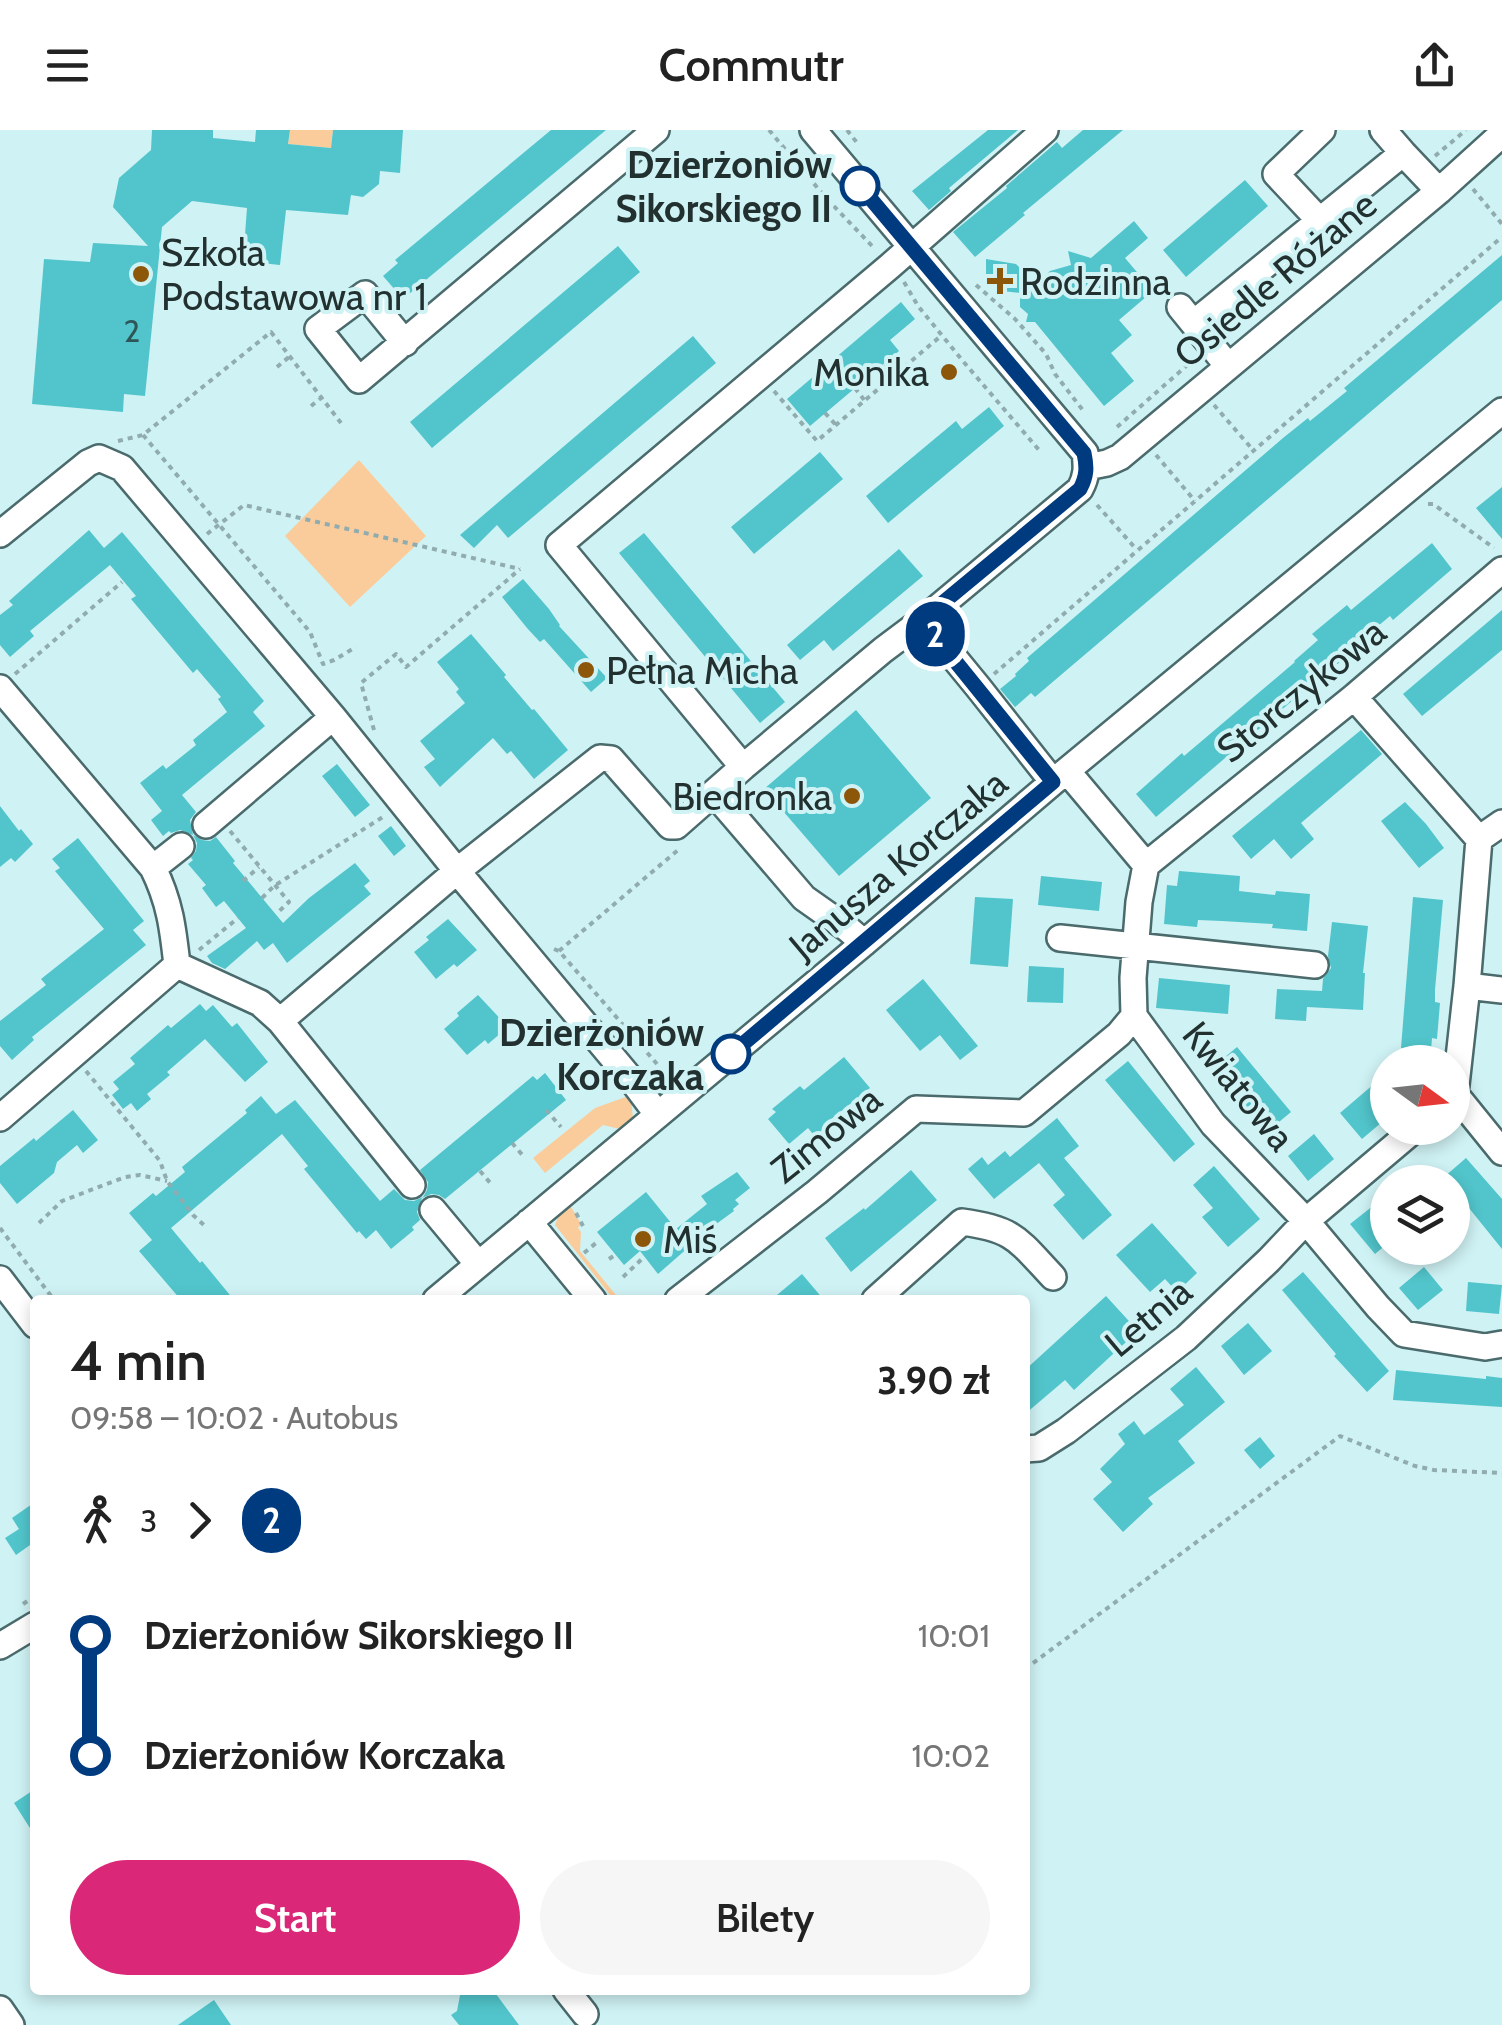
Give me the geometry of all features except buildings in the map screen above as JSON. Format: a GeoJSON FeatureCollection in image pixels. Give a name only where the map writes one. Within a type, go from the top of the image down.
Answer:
{"type":"FeatureCollection","features":[{"type":"Feature","properties":{"kind":"street"},"geometry":{"type":"LineString","coordinates":[[405,343],[656,130]]}},
{"type":"Feature","properties":{"kind":"street"},"geometry":{"type":"LineString","coordinates":[[280,1021],[456,872],[600,758],[611,759],[670,826],[676,826],[1080,489],[1087,467],[1075,440],[814,130]]}},
{"type":"Feature","properties":{"kind":"street"},"geometry":{"type":"LineString","coordinates":[[743,767],[559,544],[912,247],[1044,130]]}},
{"type":"Feature","properties":{"kind":"street"},"geometry":{"type":"LineString","coordinates":[[1320,221],[1276,174],[1322,130]]}},
{"type":"Feature","properties":{"kind":"street"},"geometry":{"type":"LineString","coordinates":[[1382,130],[1440,191]]}},
{"type":"Feature","properties":{"kind":"street","name":"Osiedle Różane"},"geometry":{"type":"LineString","coordinates":[[1087,467],[1108,464],[1120,457],[1440,191],[1502,134]]}},
{"type":"Feature","properties":{"kind":"street"},"geometry":{"type":"LineString","coordinates":[[1228,366],[1187,315],[1320,221],[1403,153]]}},
{"type":"Feature","properties":{"kind":"street","name":"Janusza Korczaka"},"geometry":{"type":"LineString","coordinates":[[442,1295],[1502,411]]}},
{"type":"Feature","properties":{"kind":"street"},"geometry":{"type":"LineString","coordinates":[[0,534],[88,463],[99,458],[122,468],[333,717],[658,1115]]}},
{"type":"Feature","properties":{"kind":"street","name":"Storczykowa"},"geometry":{"type":"LineString","coordinates":[[1146,864],[1354,697],[1502,570]]}},
{"type":"Feature","properties":{"kind":"street"},"geometry":{"type":"LineString","coordinates":[[922,620],[978,687],[1146,864]]}},
{"type":"Feature","properties":{"kind":"street"},"geometry":{"type":"LineString","coordinates":[[7,682],[153,868],[171,914],[178,966]]}},
{"type":"Feature","properties":{"kind":"street"},"geometry":{"type":"LineString","coordinates":[[1354,697],[1478,839],[1460,1045]]}},
{"type":"Feature","properties":{"kind":"street"},"geometry":{"type":"LineString","coordinates":[[212,821],[333,717]]}},
{"type":"Feature","properties":{"kind":"street"},"geometry":{"type":"LineString","coordinates":[[714,793],[804,898],[864,943]]}},
{"type":"Feature","properties":{"kind":"street"},"geometry":{"type":"LineString","coordinates":[[1478,839],[1502,823]]}},
{"type":"Feature","properties":{"kind":"street"},"geometry":{"type":"LineString","coordinates":[[153,868],[181,846]]}},
{"type":"Feature","properties":{"kind":"street","name":"Kwiatowa"},"geometry":{"type":"LineString","coordinates":[[1146,864],[1138,902],[1134,1016],[1213,1124],[1306,1221],[1404,1334],[1485,1347],[1502,1344]]}},
{"type":"Feature","properties":{"kind":"street"},"geometry":{"type":"LineString","coordinates":[[1060,938],[1315,965]]}},
{"type":"Feature","properties":{"kind":"street"},"geometry":{"type":"LineString","coordinates":[[178,966],[260,1002],[280,1021],[412,1185]]}},
{"type":"Feature","properties":{"kind":"street"},"geometry":{"type":"LineString","coordinates":[[0,1118],[178,966]]}},
{"type":"Feature","properties":{"kind":"street"},"geometry":{"type":"LineString","coordinates":[[1467,986],[1502,990]]}},
{"type":"Feature","properties":{"kind":"street","name":"Zimowa"},"geometry":{"type":"LineString","coordinates":[[684,1295],[916,1110],[1024,1113],[1119,1034],[1134,1016]]}},
{"type":"Feature","properties":{"kind":"street"},"geometry":{"type":"LineString","coordinates":[[1470,1114],[1502,1152]]}},
{"type":"Feature","properties":{"kind":"street","name":"Letnia"},"geometry":{"type":"LineString","coordinates":[[1030,1449],[1066,1431],[1186,1338],[1306,1221],[1396,1145]]}},
{"type":"Feature","properties":{"kind":"street"},"geometry":{"type":"LineString","coordinates":[[432,1210],[478,1264]]}},
{"type":"Feature","properties":{"kind":"street"},"geometry":{"type":"LineString","coordinates":[[529,1222],[588,1295]]}},
{"type":"Feature","properties":{"kind":"street"},"geometry":{"type":"LineString","coordinates":[[880,1295],[962,1222],[992,1226],[1014,1236],[1053,1277]]}},
{"type":"Feature","properties":{"kind":"street"},"geometry":{"type":"LineString","coordinates":[[0,1279],[30,1318]]}},
{"type":"Feature","properties":{"kind":"street"},"geometry":{"type":"LineString","coordinates":[[0,1646],[30,1628]]}},
{"type":"Feature","properties":{"kind":"street"},"geometry":{"type":"LineString","coordinates":[[570,1995],[585,2014]]}},
{"type":"Feature","properties":{"kind":"street"},"geometry":{"type":"LineString","coordinates":[[0,2009],[11,2025]]}},
{"type":"Feature","properties":{"kind":"path"},"geometry":{"type":"LineString","coordinates":[[769,130],[883,257]]}},
{"type":"Feature","properties":{"kind":"path"},"geometry":{"type":"LineString","coordinates":[[1432,158],[1466,130]]}},
{"type":"Feature","properties":{"kind":"path"},"geometry":{"type":"LineString","coordinates":[[978,687],[1502,236]]}},
{"type":"Feature","properties":{"kind":"path"},"geometry":{"type":"LineString","coordinates":[[974,283],[1016,319],[1046,354],[1055,374],[1085,413]]}},
{"type":"Feature","properties":{"kind":"path"},"geometry":{"type":"LineString","coordinates":[[908,288],[918,306],[1039,450]]}},
{"type":"Feature","properties":{"kind":"path"},"geometry":{"type":"LineString","coordinates":[[113,442],[143,436],[271,332],[342,423]]}},
{"type":"Feature","properties":{"kind":"path"},"geometry":{"type":"LineString","coordinates":[[766,382],[817,440],[942,335]]}},
{"type":"Feature","properties":{"kind":"path"},"geometry":{"type":"LineString","coordinates":[[277,367],[290,356]]}},
{"type":"Feature","properties":{"kind":"path"},"geometry":{"type":"LineString","coordinates":[[1116,428],[1194,359]]}},
{"type":"Feature","properties":{"kind":"path"},"geometry":{"type":"LineString","coordinates":[[953,368],[962,360]]}},
{"type":"Feature","properties":{"kind":"path"},"geometry":{"type":"LineString","coordinates":[[885,364],[895,375]]}},
{"type":"Feature","properties":{"kind":"path"},"geometry":{"type":"LineString","coordinates":[[855,388],[865,400]]}},
{"type":"Feature","properties":{"kind":"path"},"geometry":{"type":"LineString","coordinates":[[1205,395],[1253,450]]}},
{"type":"Feature","properties":{"kind":"path"},"geometry":{"type":"LineString","coordinates":[[312,406],[321,398]]}},
{"type":"Feature","properties":{"kind":"path"},"geometry":{"type":"LineString","coordinates":[[825,413],[836,425]]}},
{"type":"Feature","properties":{"kind":"path"},"geometry":{"type":"LineString","coordinates":[[143,436],[310,632],[323,664],[356,647]]}},
{"type":"Feature","properties":{"kind":"path"},"geometry":{"type":"LineString","coordinates":[[1148,444],[1195,501]]}},
{"type":"Feature","properties":{"kind":"path"},"geometry":{"type":"LineString","coordinates":[[1402,493],[1412,502],[1433,504],[1502,554]]}},
{"type":"Feature","properties":{"kind":"path"},"geometry":{"type":"LineString","coordinates":[[1088,495],[1137,550]]}},
{"type":"Feature","properties":{"kind":"path"},"geometry":{"type":"LineString","coordinates":[[190,548],[244,504],[520,569],[406,668],[396,654],[361,683]]}},
{"type":"Feature","properties":{"kind":"path"},"geometry":{"type":"LineString","coordinates":[[7,682],[122,582]]}},
{"type":"Feature","properties":{"kind":"path"},"geometry":{"type":"LineString","coordinates":[[262,898],[274,886],[403,805]]}},
{"type":"Feature","properties":{"kind":"path"},"geometry":{"type":"LineString","coordinates":[[212,821],[289,902],[276,914]]}},
{"type":"Feature","properties":{"kind":"path"},"geometry":{"type":"LineString","coordinates":[[559,951],[685,844]]}},
{"type":"Feature","properties":{"kind":"path"},"geometry":{"type":"LineString","coordinates":[[243,881],[259,867]]}},
{"type":"Feature","properties":{"kind":"path"},"geometry":{"type":"LineString","coordinates":[[178,966],[238,918]]}},
{"type":"Feature","properties":{"kind":"path"},"geometry":{"type":"LineString","coordinates":[[74,1056],[160,1161],[167,1181],[206,1226]]}},
{"type":"Feature","properties":{"kind":"path"},"geometry":{"type":"LineString","coordinates":[[546,1110],[560,1127]]}},
{"type":"Feature","properties":{"kind":"path"},"geometry":{"type":"LineString","coordinates":[[512,1143],[524,1158]]}},
{"type":"Feature","properties":{"kind":"path"},"geometry":{"type":"LineString","coordinates":[[480,1171],[492,1185]]}},
{"type":"Feature","properties":{"kind":"path"},"geometry":{"type":"LineString","coordinates":[[39,1223],[62,1200],[124,1177],[167,1181]]}},
{"type":"Feature","properties":{"kind":"path"},"geometry":{"type":"LineString","coordinates":[[0,1228],[50,1295]]}},
{"type":"Feature","properties":{"kind":"path"},"geometry":{"type":"LineString","coordinates":[[582,1254],[596,1243]]}},
{"type":"Feature","properties":{"kind":"path"},"geometry":{"type":"LineString","coordinates":[[610,1259],[616,1255]]}},
{"type":"Feature","properties":{"kind":"path"},"geometry":{"type":"LineString","coordinates":[[623,1277],[644,1257]]}},
{"type":"Feature","properties":{"kind":"path"},"geometry":{"type":"LineString","coordinates":[[1030,1665],[1340,1436],[1415,1466],[1502,1473]]}},
{"type":"Feature","properties":{"kind":"shaded area"},"geometry":{"type":"Polygon","coordinates":[[[290,130],[333,130],[331,148],[288,144],[290,130]]]}},
{"type":"Feature","properties":{"kind":"shaded area"},"geometry":{"type":"Polygon","coordinates":[[[359,460],[426,536],[350,607],[285,536],[359,460]]]}},
{"type":"Feature","properties":{"kind":"shaded area"},"geometry":{"type":"Polygon","coordinates":[[[631,1095],[633,1120],[624,1130],[603,1125],[545,1173],[533,1158],[595,1108],[631,1095]]]}},
{"type":"Feature","properties":{"kind":"shaded area"},"geometry":{"type":"Polygon","coordinates":[[[570,1205],[581,1224],[580,1251],[616,1295],[610,1295],[555,1225],[560,1212],[570,1205]]]}},
{"type":"Feature","properties":{"kind":"bus line","name":"2"},"geometry":{"type":"LineString","coordinates":[[731,1054],[1053,782],[922,620],[1080,489],[1087,467],[1084,453],[860,186]]}},
{"type":"Feature","properties":{"kind":"place","name":"Dzierżoniów Sikorskiego II"},"geometry":{"type":"Point","coordinates":[860,186]}},
{"type":"Feature","properties":{"kind":"place","name":"Szkoła Podstawowa nr 1"},"geometry":{"type":"Point","coordinates":[141,274]}},
{"type":"Feature","properties":{"kind":"place","name":"Rodzinna"},"geometry":{"type":"Point","coordinates":[1000,281]}},
{"type":"Feature","properties":{"kind":"place","name":"Monika"},"geometry":{"type":"Point","coordinates":[949,372]}},
{"type":"Feature","properties":{"kind":"place","name":"Pełna Micha"},"geometry":{"type":"Point","coordinates":[586,670]}},
{"type":"Feature","properties":{"kind":"place","name":"Biedronka"},"geometry":{"type":"Point","coordinates":[852,796]}},
{"type":"Feature","properties":{"kind":"place","name":"Dzierżoniów Korczaka"},"geometry":{"type":"Point","coordinates":[731,1054]}},
{"type":"Feature","properties":{"kind":"place","name":"Miś"},"geometry":{"type":"Point","coordinates":[643,1239]}}]}
